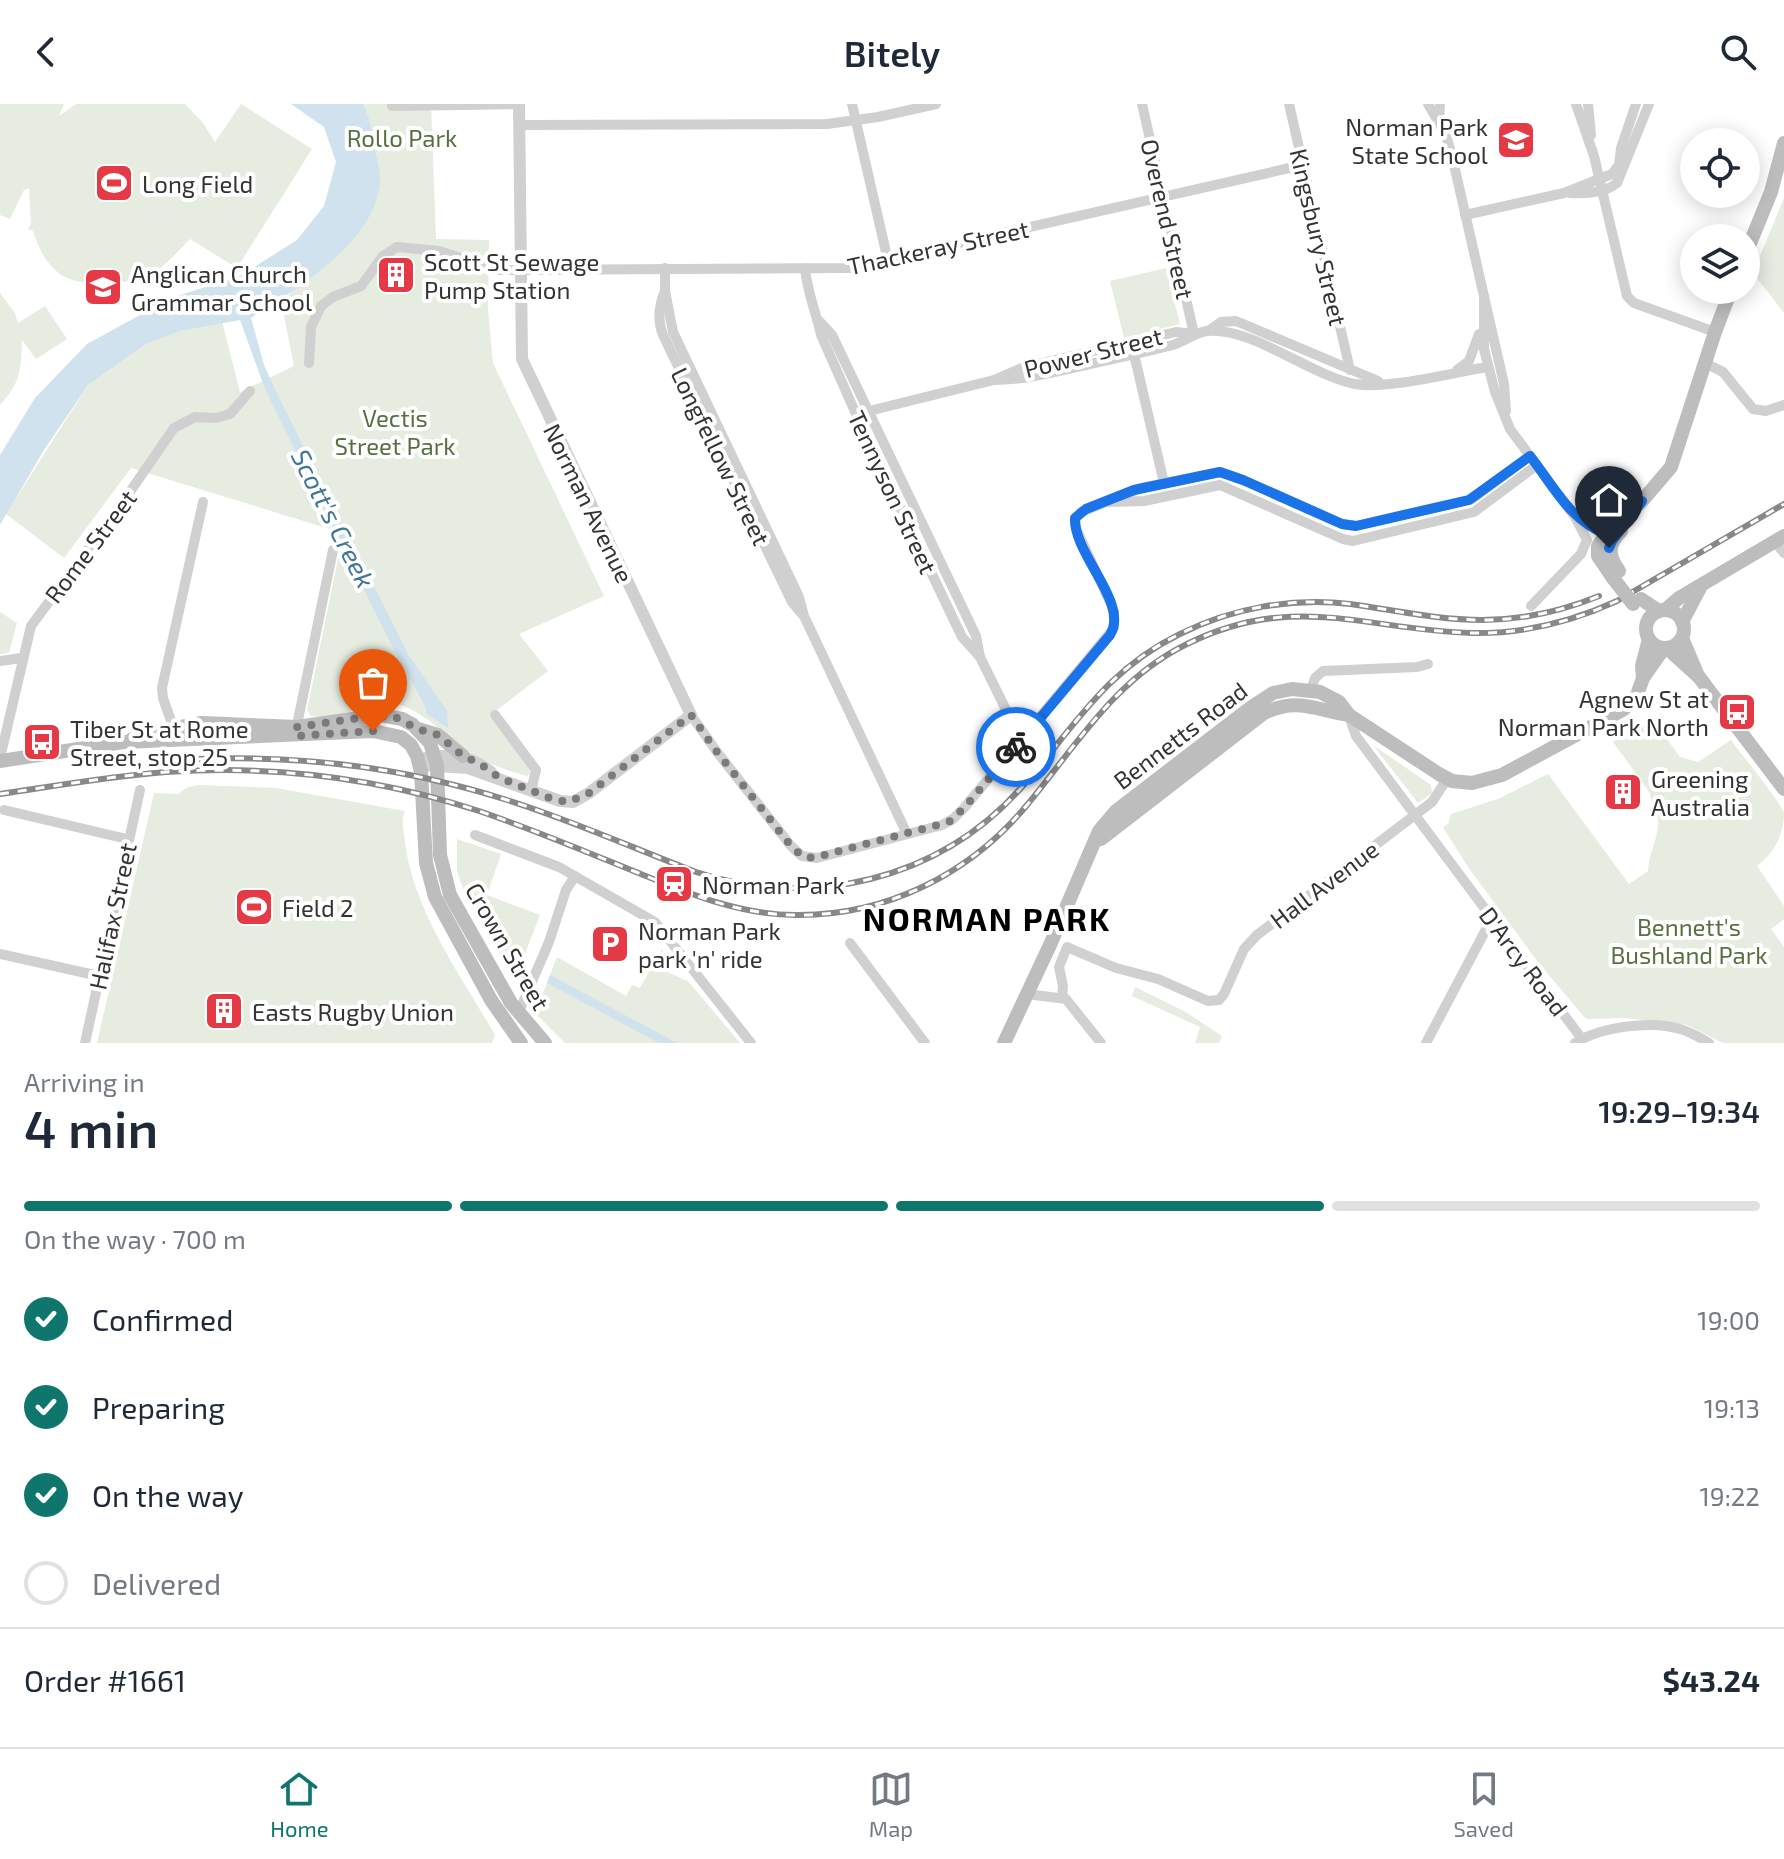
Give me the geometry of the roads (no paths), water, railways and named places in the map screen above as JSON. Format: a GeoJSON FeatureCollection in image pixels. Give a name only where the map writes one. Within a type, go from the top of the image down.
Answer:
{"type":"FeatureCollection","features":[{"type":"Feature","properties":{"kind":"main road"},"geometry":{"type":"LineString","coordinates":[[1758,224],[1771,192],[1783,148]]}},
{"type":"Feature","properties":{"kind":"main road"},"geometry":{"type":"LineString","coordinates":[[1617,575],[1610,557],[1610,544],[1671,467],[1726,304]]}},
{"type":"Feature","properties":{"kind":"main road"},"geometry":{"type":"LineString","coordinates":[[1642,501],[1606,534],[1597,553],[1637,602],[1647,623],[1649,639],[1642,666],[1643,678]]}},
{"type":"Feature","properties":{"kind":"main road"},"geometry":{"type":"LineString","coordinates":[[1647,623],[1679,598],[1779,538]]}},
{"type":"Feature","properties":{"kind":"main road"},"geometry":{"type":"LineString","coordinates":[[1699,677],[1682,638],[1682,622],[1701,586]]}},
{"type":"Feature","properties":{"kind":"main road"},"geometry":{"type":"LineString","coordinates":[[1637,602],[1675,613],[1682,622]]}},
{"type":"Feature","properties":{"kind":"main road"},"geometry":{"type":"LineString","coordinates":[[1447,779],[1479,782],[1512,770],[1624,709],[1637,695],[1643,678],[1665,648],[1682,638]]}},
{"type":"Feature","properties":{"kind":"main road"},"geometry":{"type":"LineString","coordinates":[[1649,639],[1665,648],[1699,677],[1784,789]]}},
{"type":"Feature","properties":{"kind":"main road","name":"Bennetts Road"},"geometry":{"type":"LineString","coordinates":[[1173,775],[1265,698],[1283,690],[1311,690],[1339,702],[1349,715]]}},
{"type":"Feature","properties":{"kind":"main road","name":"Bennetts Road"},"geometry":{"type":"LineString","coordinates":[[1008,1039],[1099,831],[1116,811],[1257,717],[1291,705],[1309,705],[1349,715],[1447,779]]}},
{"type":"Feature","properties":{"kind":"main road"},"geometry":{"type":"LineString","coordinates":[[296,732],[380,715],[402,719],[418,729],[438,735],[463,756]]}},
{"type":"Feature","properties":{"kind":"main road","name":"Crown Street"},"geometry":{"type":"LineString","coordinates":[[418,729],[430,743],[436,761],[440,855],[447,885],[460,915],[518,1014],[545,1043]]}},
{"type":"Feature","properties":{"kind":"main road"},"geometry":{"type":"LineString","coordinates":[[0,759],[124,742],[149,733],[373,731],[390,733],[406,741],[419,762]]}},
{"type":"Feature","properties":{"kind":"main road","name":"Crown Street"},"geometry":{"type":"LineString","coordinates":[[419,762],[426,863],[435,897],[515,1040]]}},
{"type":"Feature","properties":{"kind":"street"},"geometry":{"type":"LineString","coordinates":[[392,106],[519,104]]}},
{"type":"Feature","properties":{"kind":"street","name":"Norman Avenue"},"geometry":{"type":"LineString","coordinates":[[519,104],[520,350],[525,369],[691,715],[725,763],[802,856],[817,858],[907,834]]}},
{"type":"Feature","properties":{"kind":"street"},"geometry":{"type":"LineString","coordinates":[[852,104],[888,261]]}},
{"type":"Feature","properties":{"kind":"street"},"geometry":{"type":"LineString","coordinates":[[520,125],[827,124],[936,104]]}},
{"type":"Feature","properties":{"kind":"street","name":"Overend Street"},"geometry":{"type":"LineString","coordinates":[[1142,104],[1194,334]]}},
{"type":"Feature","properties":{"kind":"street","name":"Kingsbury Street"},"geometry":{"type":"LineString","coordinates":[[1289,104],[1350,370]]}},
{"type":"Feature","properties":{"kind":"street"},"geometry":{"type":"LineString","coordinates":[[1428,104],[1447,137],[1504,384],[1506,417]]}},
{"type":"Feature","properties":{"kind":"street"},"geometry":{"type":"LineString","coordinates":[[1439,123],[1440,104]]}},
{"type":"Feature","properties":{"kind":"street"},"geometry":{"type":"LineString","coordinates":[[1576,104],[1594,156],[1629,299],[1715,332]]}},
{"type":"Feature","properties":{"kind":"street"},"geometry":{"type":"LineString","coordinates":[[1588,104],[1594,156]]}},
{"type":"Feature","properties":{"kind":"street"},"geometry":{"type":"LineString","coordinates":[[1601,185],[1618,167],[1636,104]]}},
{"type":"Feature","properties":{"kind":"street"},"geometry":{"type":"LineString","coordinates":[[1465,215],[1601,185],[1613,186],[1621,176],[1649,104]]}},
{"type":"Feature","properties":{"kind":"street","name":"Thackeray Street"},"geometry":{"type":"LineString","coordinates":[[309,363],[311,327],[321,306],[333,297],[361,286],[383,256],[404,246],[425,248],[496,269],[849,268],[1303,165]]}},
{"type":"Feature","properties":{"kind":"street","name":"Longfellow Street"},"geometry":{"type":"LineString","coordinates":[[665,268],[665,291],[660,304],[663,335],[792,602],[804,616],[907,834]]}},
{"type":"Feature","properties":{"kind":"street","name":"Tennyson Street"},"geometry":{"type":"LineString","coordinates":[[805,268],[809,297],[824,342],[870,446],[960,632],[968,646],[980,657]]}},
{"type":"Feature","properties":{"kind":"street"},"geometry":{"type":"LineString","coordinates":[[1484,296],[1482,339],[1488,367],[1512,432],[1585,535],[1586,546],[1531,606]]}},
{"type":"Feature","properties":{"kind":"street","name":"Tennyson Street"},"geometry":{"type":"LineString","coordinates":[[819,321],[832,335],[976,636],[980,657],[1017,732],[1023,738]]}},
{"type":"Feature","properties":{"kind":"street","name":"Power Street"},"geometry":{"type":"LineString","coordinates":[[1208,331],[1223,321],[1239,321],[1384,383]]}},
{"type":"Feature","properties":{"kind":"street"},"geometry":{"type":"LineString","coordinates":[[1456,371],[1470,359],[1483,322]]}},
{"type":"Feature","properties":{"kind":"street","name":"Power Street"},"geometry":{"type":"LineString","coordinates":[[994,380],[1023,379],[1134,354],[1178,343],[1194,334],[1208,331],[1241,336],[1352,383],[1384,383],[1488,367]]}},
{"type":"Feature","properties":{"kind":"street","name":"Power Street"},"geometry":{"type":"LineString","coordinates":[[869,411],[994,380],[1020,368],[1178,332],[1194,334]]}},
{"type":"Feature","properties":{"kind":"street"},"geometry":{"type":"LineString","coordinates":[[1134,354],[1164,483]]}},
{"type":"Feature","properties":{"kind":"street"},"geometry":{"type":"LineString","coordinates":[[1705,363],[1723,372],[1753,409],[1766,411],[1784,405]]}},
{"type":"Feature","properties":{"kind":"street","name":"Rome Street"},"geometry":{"type":"LineString","coordinates":[[0,759],[31,626],[174,428],[195,417],[216,418],[230,414],[250,391]]}},
{"type":"Feature","properties":{"kind":"street"},"geometry":{"type":"LineString","coordinates":[[1104,502],[1144,501],[1220,485],[1353,541],[1471,513],[1533,461]]}},
{"type":"Feature","properties":{"kind":"street"},"geometry":{"type":"LineString","coordinates":[[907,834],[953,819],[1114,628],[1114,611],[1074,523],[1081,512],[1134,490],[1212,473],[1227,474],[1336,522],[1352,526],[1469,500],[1509,479]]}},
{"type":"Feature","properties":{"kind":"street"},"geometry":{"type":"LineString","coordinates":[[176,734],[162,688],[203,502]]}},
{"type":"Feature","properties":{"kind":"street"},"geometry":{"type":"LineString","coordinates":[[1575,517],[1606,534]]}},
{"type":"Feature","properties":{"kind":"street"},"geometry":{"type":"LineString","coordinates":[[1779,538],[1784,553]]}},
{"type":"Feature","properties":{"kind":"street"},"geometry":{"type":"LineString","coordinates":[[296,732],[333,550]]}},
{"type":"Feature","properties":{"kind":"street"},"geometry":{"type":"LineString","coordinates":[[0,661],[22,658]]}},
{"type":"Feature","properties":{"kind":"street"},"geometry":{"type":"LineString","coordinates":[[1311,690],[1316,676],[1323,671],[1428,664]]}},
{"type":"Feature","properties":{"kind":"street"},"geometry":{"type":"LineString","coordinates":[[495,715],[536,770],[531,791]]}},
{"type":"Feature","properties":{"kind":"street"},"geometry":{"type":"LineString","coordinates":[[436,761],[500,778],[560,801],[573,802],[691,715]]}},
{"type":"Feature","properties":{"kind":"street"},"geometry":{"type":"LineString","coordinates":[[1349,715],[1360,741],[1415,815]]}},
{"type":"Feature","properties":{"kind":"street"},"geometry":{"type":"LineString","coordinates":[[419,762],[463,756],[500,778]]}},
{"type":"Feature","properties":{"kind":"street","name":"Hall Avenue"},"geometry":{"type":"LineString","coordinates":[[1062,997],[1059,967],[1067,947],[1116,968],[1151,977],[1208,1001],[1217,1001],[1224,994],[1244,949],[1257,935],[1435,799],[1447,779]]}},
{"type":"Feature","properties":{"kind":"street","name":"Halifax Street"},"geometry":{"type":"LineString","coordinates":[[85,1043],[140,790]]}},
{"type":"Feature","properties":{"kind":"street"},"geometry":{"type":"LineString","coordinates":[[4,810],[127,839]]}},
{"type":"Feature","properties":{"kind":"street","name":"D'Arcy Road"},"geometry":{"type":"LineString","coordinates":[[1415,815],[1578,1041],[1611,1029],[1668,1026],[1685,1030],[1709,1043]]}},
{"type":"Feature","properties":{"kind":"street"},"geometry":{"type":"LineString","coordinates":[[475,835],[553,864],[655,922],[682,960],[751,1043]]}},
{"type":"Feature","properties":{"kind":"street"},"geometry":{"type":"LineString","coordinates":[[515,1040],[518,1014],[549,942],[566,890],[575,876]]}},
{"type":"Feature","properties":{"kind":"street"},"geometry":{"type":"LineString","coordinates":[[1426,1043],[1492,918]]}},
{"type":"Feature","properties":{"kind":"street"},"geometry":{"type":"LineString","coordinates":[[850,943],[925,1043]]}},
{"type":"Feature","properties":{"kind":"street"},"geometry":{"type":"LineString","coordinates":[[0,954],[99,976]]}},
{"type":"Feature","properties":{"kind":"street"},"geometry":{"type":"LineString","coordinates":[[1027,994],[1062,997],[1074,1006],[1101,1043]]}},
{"type":"Feature","properties":{"kind":"water","name":"Scott's Creek"},"geometry":{"type":"Polygon","coordinates":[[[291,104],[363,104],[370,124],[380,183],[375,205],[349,244],[310,278],[251,318],[264,365],[280,400],[408,654],[447,711],[448,728],[426,713],[265,389],[240,320],[180,331],[146,344],[88,385],[44,450],[0,525],[0,455],[35,398],[87,344],[171,298],[240,276],[297,240],[324,206],[336,162],[324,127],[291,104]]]}},
{"type":"Feature","properties":{"kind":"water"},"geometry":{"type":"Polygon","coordinates":[[[550,975],[677,1043],[659,1043],[547,983],[550,975]]]}},
{"type":"Feature","properties":{"kind":"railway"},"geometry":{"type":"LineString","coordinates":[[0,794],[166,772],[246,770],[325,776],[403,790],[479,811],[675,888],[734,907],[796,915],[862,908],[924,886],[980,851],[1027,805],[1080,737],[1118,695],[1161,659],[1187,644],[1226,628],[1296,616],[1472,633],[1546,625],[1617,601],[1784,504]]}},
{"type":"Feature","properties":{"kind":"railway"},"geometry":{"type":"LineString","coordinates":[[199,759],[277,759],[393,772],[469,789],[531,808],[696,872],[740,883],[784,888],[828,886],[871,879],[913,865],[952,845],[988,820],[1021,788],[1092,702],[1131,665],[1180,634],[1220,617],[1284,604],[1328,602],[1449,618],[1497,620],[1542,614],[1599,596]]}},
{"type":"Feature","properties":{"kind":"place","name":"Norman Park State School"},"geometry":{"type":"Point","coordinates":[1516,140]}},
{"type":"Feature","properties":{"kind":"place","name":"Long Field"},"geometry":{"type":"Point","coordinates":[114,183]}},
{"type":"Feature","properties":{"kind":"place","name":"Scott St Sewage Pump Station"},"geometry":{"type":"Point","coordinates":[396,275]}},
{"type":"Feature","properties":{"kind":"place","name":"Anglican Church Grammar School"},"geometry":{"type":"Point","coordinates":[103,287]}},
{"type":"Feature","properties":{"kind":"place","name":"Agnew St at Norman Park North"},"geometry":{"type":"Point","coordinates":[1737,712]}},
{"type":"Feature","properties":{"kind":"place","name":"Tiber St at Rome Street, stop 25"},"geometry":{"type":"Point","coordinates":[42,742]}},
{"type":"Feature","properties":{"kind":"place","name":"Greening Australia"},"geometry":{"type":"Point","coordinates":[1623,792]}},
{"type":"Feature","properties":{"kind":"place","name":"Norman Park"},"geometry":{"type":"Point","coordinates":[674,884]}},
{"type":"Feature","properties":{"kind":"place","name":"Field 2"},"geometry":{"type":"Point","coordinates":[254,907]}},
{"type":"Feature","properties":{"kind":"place","name":"Norman Park park 'n' ride"},"geometry":{"type":"Point","coordinates":[610,944]}},
{"type":"Feature","properties":{"kind":"place","name":"Easts Rugby Union"},"geometry":{"type":"Point","coordinates":[224,1011]}},
{"type":"Feature","properties":{"kind":"district","name":"NORMAN PARK"},"geometry":{"type":"Point","coordinates":[987,918]}},
{"type":"Feature","properties":{"kind":"park label","name":"Rollo Park"},"geometry":{"type":"Point","coordinates":[402,137]}},
{"type":"Feature","properties":{"kind":"park label","name":"Vectis Street Park"},"geometry":{"type":"Point","coordinates":[395,431]}},
{"type":"Feature","properties":{"kind":"park label","name":"Bennett's Bushland Park"},"geometry":{"type":"Point","coordinates":[1689,940]}}]}
